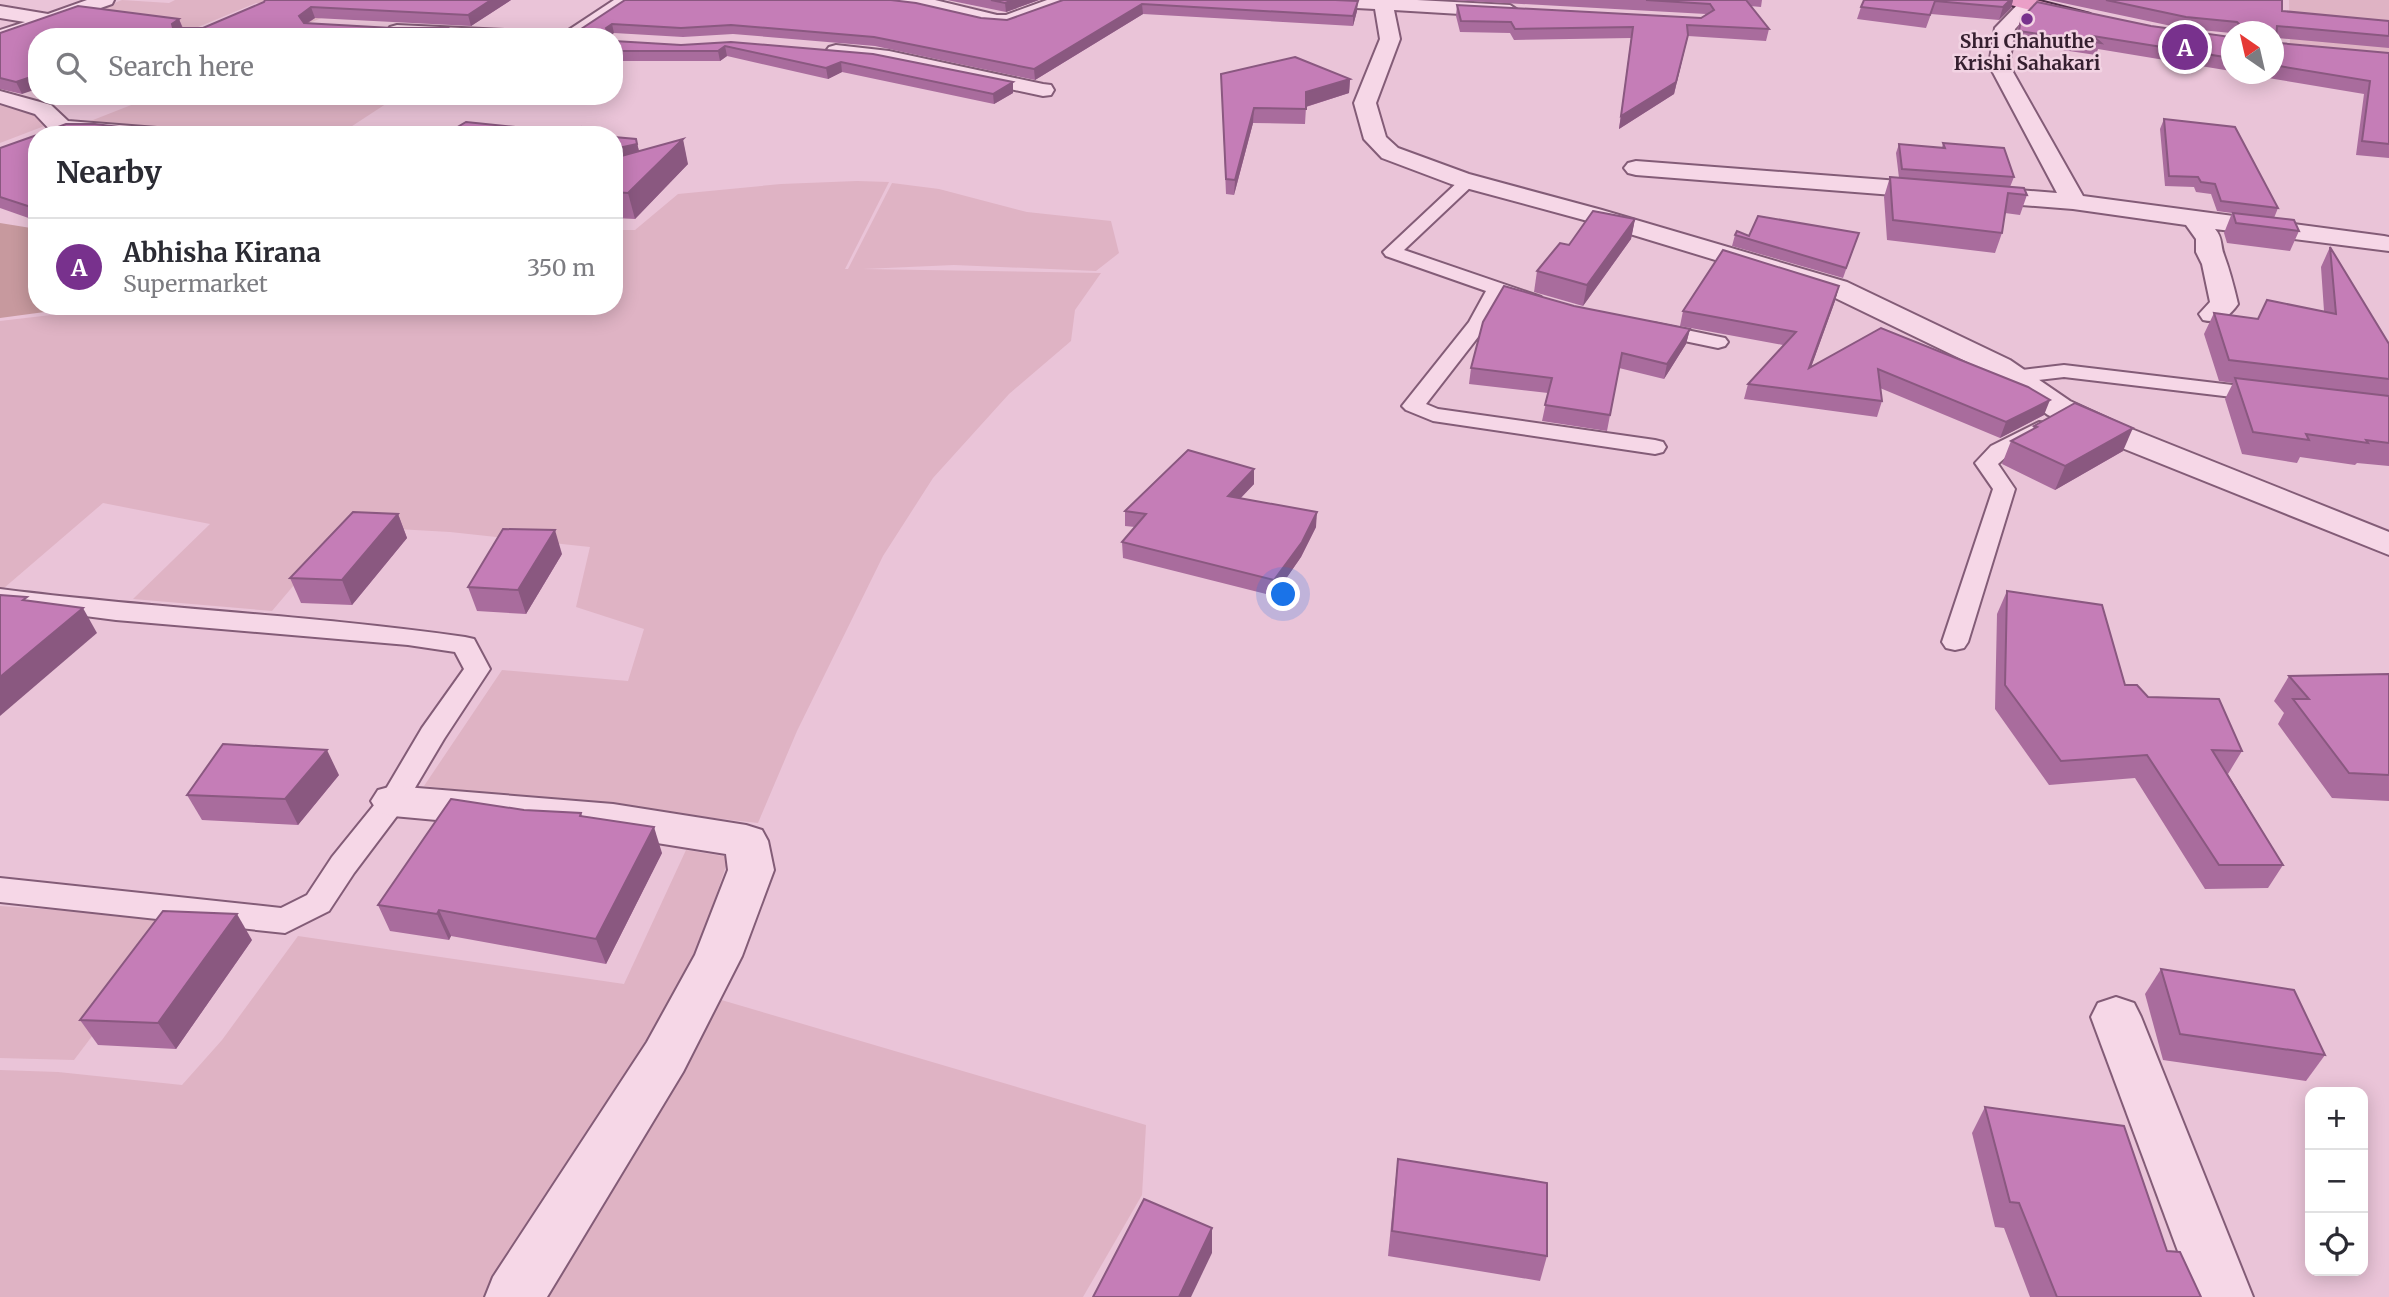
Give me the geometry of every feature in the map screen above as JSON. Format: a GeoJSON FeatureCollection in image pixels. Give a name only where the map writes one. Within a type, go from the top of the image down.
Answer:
{"type":"FeatureCollection","features":[{"type":"Feature","properties":{"kind":"main road"},"geometry":{"type":"LineString","coordinates":[[2021,3],[2108,23]]}},
{"type":"Feature","properties":{"kind":"street"},"geometry":{"type":"LineString","coordinates":[[0,12],[55,28],[105,0]]}},
{"type":"Feature","properties":{"kind":"street"},"geometry":{"type":"LineString","coordinates":[[582,28],[627,0]]}},
{"type":"Feature","properties":{"kind":"street"},"geometry":{"type":"LineString","coordinates":[[883,0],[935,6],[1008,22],[1064,0]]}},
{"type":"Feature","properties":{"kind":"street"},"geometry":{"type":"LineString","coordinates":[[1320,0],[1527,12]]}},
{"type":"Feature","properties":{"kind":"street"},"geometry":{"type":"LineString","coordinates":[[1384,2],[1390,39],[1365,103],[1375,139],[1390,153],[1468,181],[1593,215],[1837,288],[1999,366],[2068,412],[2113,433],[2389,544]]}},
{"type":"Feature","properties":{"kind":"street"},"geometry":{"type":"LineString","coordinates":[[2021,3],[2005,27],[1999,65],[2073,202]]}},
{"type":"Feature","properties":{"kind":"street"},"geometry":{"type":"LineString","coordinates":[[943,24],[965,14]]}},
{"type":"Feature","properties":{"kind":"street"},"geometry":{"type":"LineString","coordinates":[[0,37],[28,30]]}},
{"type":"Feature","properties":{"kind":"street"},"geometry":{"type":"LineString","coordinates":[[875,55],[909,39]]}},
{"type":"Feature","properties":{"kind":"street"},"geometry":{"type":"LineString","coordinates":[[816,50],[875,55],[1043,90]]}},
{"type":"Feature","properties":{"kind":"street"},"geometry":{"type":"LineString","coordinates":[[0,97],[28,105]]}},
{"type":"Feature","properties":{"kind":"street"},"geometry":{"type":"LineString","coordinates":[[29,105],[57,118],[60,126]]}},
{"type":"Feature","properties":{"kind":"street"},"geometry":{"type":"LineString","coordinates":[[1636,167],[2073,202],[2384,244]]}},
{"type":"Feature","properties":{"kind":"street"},"geometry":{"type":"LineString","coordinates":[[2195,220],[2209,238],[2209,252],[2215,264],[2224,304],[2213,314]]}},
{"type":"Feature","properties":{"kind":"street"},"geometry":{"type":"LineString","coordinates":[[393,801],[613,820],[746,841],[751,870],[718,956],[665,1057],[514,1297]]}},
{"type":"Feature","properties":{"kind":"street"},"geometry":{"type":"LineString","coordinates":[[2116,1017],[2224,1297]]}},
{"type":"Feature","properties":{"kind":"lane"},"geometry":{"type":"LineString","coordinates":[[1468,181],[1392,252],[1496,290],[1551,306]]}},
{"type":"Feature","properties":{"kind":"lane"},"geometry":{"type":"LineString","coordinates":[[1496,290],[1478,324],[1413,406],[1433,415],[1655,447]]}},
{"type":"Feature","properties":{"kind":"lane"},"geometry":{"type":"LineString","coordinates":[[1638,326],[1718,342]]}},
{"type":"Feature","properties":{"kind":"lane"},"geometry":{"type":"LineString","coordinates":[[2014,377],[2064,371],[2282,397]]}},
{"type":"Feature","properties":{"kind":"lane"},"geometry":{"type":"LineString","coordinates":[[1955,642],[2004,489],[1999,479],[1989,472],[1986,463],[1999,451],[2068,412]]}},
{"type":"Feature","properties":{"kind":"lane"},"geometry":{"type":"LineString","coordinates":[[0,597],[116,612],[408,637],[465,645],[477,670],[432,735],[393,801],[343,865],[318,904],[285,921],[0,890]]}},
{"type":"Feature","properties":{"kind":"shaded area"},"geometry":{"type":"Polygon","coordinates":[[[122,0],[169,3],[175,0],[363,0],[298,28],[295,28],[274,5],[256,3],[196,28],[108,28],[89,13],[122,0]]]}},
{"type":"Feature","properties":{"kind":"shaded area"},"geometry":{"type":"Polygon","coordinates":[[[2289,0],[2389,0],[2389,55],[2290,46],[2289,0]]]}},
{"type":"Feature","properties":{"kind":"shaded area"},"geometry":{"type":"Polygon","coordinates":[[[0,104],[30,113],[47,125],[28,126],[28,132],[0,143],[0,104]]]}},
{"type":"Feature","properties":{"kind":"shaded area"},"geometry":{"type":"Polygon","coordinates":[[[131,105],[384,105],[352,126],[130,126],[88,122],[131,105]]]}},
{"type":"Feature","properties":{"kind":"shaded area"},"geometry":{"type":"Polygon","coordinates":[[[889,182],[845,269],[848,269],[892,183],[939,189],[1027,212],[1111,221],[1119,253],[1096,271],[954,265],[863,269],[1101,273],[1075,310],[1071,341],[1009,394],[933,478],[883,556],[797,731],[758,823],[424,786],[502,670],[628,681],[644,629],[576,607],[590,547],[450,532],[344,526],[272,611],[133,599],[210,524],[103,503],[4,588],[0,588],[0,321],[51,315],[623,315],[623,230],[635,230],[678,194],[781,184],[889,182]]]}},
{"type":"Feature","properties":{"kind":"shaded area"},"geometry":{"type":"Polygon","coordinates":[[[0,223],[28,228],[28,314],[0,318],[0,223]]]}},
{"type":"Feature","properties":{"kind":"shaded area"},"geometry":{"type":"Polygon","coordinates":[[[686,850],[729,857],[689,977],[496,1297],[0,1297],[0,1070],[58,1072],[182,1085],[222,1040],[298,936],[624,984],[686,850]]]}},
{"type":"Feature","properties":{"kind":"shaded area"},"geometry":{"type":"Polygon","coordinates":[[[0,906],[101,913],[177,924],[74,1060],[0,1058],[0,906]]]}},
{"type":"Feature","properties":{"kind":"shaded area"},"geometry":{"type":"Polygon","coordinates":[[[718,999],[1146,1125],[1142,1195],[1083,1297],[548,1297],[718,999]]]}},
{"type":"Feature","properties":{"kind":"building"},"geometry":{"type":"Polygon","coordinates":[[[491,0],[468,15],[311,7],[299,16],[304,23],[392,28],[203,28],[264,2],[491,0]]]}},
{"type":"Feature","properties":{"kind":"building"},"geometry":{"type":"Polygon","coordinates":[[[625,0],[891,0],[981,18],[1007,20],[1063,0],[1358,1],[1353,16],[1142,4],[1034,69],[874,37],[731,25],[681,28],[612,24],[606,28],[583,28],[625,0]]]}},
{"type":"Feature","properties":{"kind":"building"},"geometry":{"type":"Polygon","coordinates":[[[991,0],[1013,0],[1005,3],[991,0]]]}},
{"type":"Feature","properties":{"kind":"building"},"geometry":{"type":"Polygon","coordinates":[[[1646,0],[1746,0],[1769,29],[1687,25],[1688,35],[1676,82],[1621,116],[1633,27],[1515,29],[1511,22],[1461,21],[1457,5],[1701,18],[1714,10],[1710,4],[1646,0]]]}},
{"type":"Feature","properties":{"kind":"building"},"geometry":{"type":"Polygon","coordinates":[[[1864,0],[2010,0],[2003,7],[1935,1],[1930,15],[1861,7],[1864,0]]]}},
{"type":"Feature","properties":{"kind":"building"},"geometry":{"type":"Polygon","coordinates":[[[2106,0],[2282,0],[2282,11],[2389,21],[2389,36],[2284,27],[2284,21],[2227,21],[2186,17],[2106,0]]]}},
{"type":"Feature","properties":{"kind":"building"},"geometry":{"type":"Polygon","coordinates":[[[2037,2],[2151,26],[2221,36],[2221,56],[2093,36],[2101,43],[2019,31],[2021,19],[2037,2]]]}},
{"type":"Feature","properties":{"kind":"building"},"geometry":{"type":"Polygon","coordinates":[[[78,6],[179,19],[172,24],[173,28],[28,28],[28,78],[16,82],[0,78],[0,33],[78,6]]]}},
{"type":"Feature","properties":{"kind":"building"},"geometry":{"type":"Polygon","coordinates":[[[623,42],[681,45],[731,42],[873,54],[1013,82],[993,94],[841,62],[826,68],[725,46],[718,51],[623,51],[623,42]]]}},
{"type":"Feature","properties":{"kind":"building"},"geometry":{"type":"Polygon","coordinates":[[[2284,43],[2389,53],[2389,144],[2362,141],[2370,81],[2284,67],[2284,43]]]}},
{"type":"Feature","properties":{"kind":"building"},"geometry":{"type":"Polygon","coordinates":[[[1295,57],[1350,79],[1306,92],[1306,109],[1254,108],[1235,180],[1226,179],[1221,74],[1295,57]]]}},
{"type":"Feature","properties":{"kind":"building"},"geometry":{"type":"Polygon","coordinates":[[[2164,119],[2235,127],[2278,208],[2221,201],[2215,184],[2201,182],[2198,177],[2169,176],[2164,119]]]}},
{"type":"Feature","properties":{"kind":"building"},"geometry":{"type":"Polygon","coordinates":[[[466,122],[506,126],[459,126],[466,122]]]}},
{"type":"Feature","properties":{"kind":"building"},"geometry":{"type":"Polygon","coordinates":[[[95,124],[111,126],[61,126],[95,124]]]}},
{"type":"Feature","properties":{"kind":"building"},"geometry":{"type":"Polygon","coordinates":[[[28,138],[28,206],[0,197],[0,148],[28,138]]]}},
{"type":"Feature","properties":{"kind":"building"},"geometry":{"type":"Polygon","coordinates":[[[623,138],[636,139],[637,144],[623,147],[623,138]]]}},
{"type":"Feature","properties":{"kind":"building"},"geometry":{"type":"Polygon","coordinates":[[[683,139],[628,193],[623,193],[623,156],[683,139]]]}},
{"type":"Feature","properties":{"kind":"building"},"geometry":{"type":"Polygon","coordinates":[[[1943,143],[2004,148],[2014,177],[1902,169],[1899,144],[1945,148],[1943,143]]]}},
{"type":"Feature","properties":{"kind":"building"},"geometry":{"type":"Polygon","coordinates":[[[1890,177],[2024,188],[2027,195],[2008,193],[2002,233],[1893,220],[1890,177]]]}},
{"type":"Feature","properties":{"kind":"building"},"geometry":{"type":"Polygon","coordinates":[[[1593,211],[1635,219],[1587,285],[1537,271],[1560,243],[1569,245],[1593,211]]]}},
{"type":"Feature","properties":{"kind":"building"},"geometry":{"type":"Polygon","coordinates":[[[2233,213],[2294,220],[2299,231],[2236,223],[2233,213]]]}},
{"type":"Feature","properties":{"kind":"building"},"geometry":{"type":"Polygon","coordinates":[[[1758,216],[1859,233],[1846,268],[1735,235],[1737,231],[1749,236],[1758,216]]]}},
{"type":"Feature","properties":{"kind":"building"},"geometry":{"type":"Polygon","coordinates":[[[2330,247],[2389,344],[2389,379],[2229,360],[2214,313],[2258,319],[2267,300],[2336,314],[2330,247]]]}},
{"type":"Feature","properties":{"kind":"building"},"geometry":{"type":"Polygon","coordinates":[[[1723,250],[1839,286],[1809,368],[1881,328],[2028,387],[2050,400],[2006,422],[1878,369],[1882,401],[1748,384],[1796,332],[1683,311],[1723,250]]]}},
{"type":"Feature","properties":{"kind":"building"},"geometry":{"type":"Polygon","coordinates":[[[1504,286],[1574,306],[1690,329],[1667,364],[1622,353],[1610,415],[1545,405],[1552,378],[1471,368],[1483,322],[1504,286]]]}},
{"type":"Feature","properties":{"kind":"building"},"geometry":{"type":"Polygon","coordinates":[[[2235,378],[2389,396],[2389,443],[2366,440],[2368,443],[2306,434],[2309,440],[2253,432],[2235,378]]]}},
{"type":"Feature","properties":{"kind":"building"},"geometry":{"type":"Polygon","coordinates":[[[2075,403],[2133,428],[2065,466],[2011,441],[2037,427],[2034,426],[2075,403]]]}},
{"type":"Feature","properties":{"kind":"building"},"geometry":{"type":"Polygon","coordinates":[[[1188,450],[1254,469],[1228,496],[1317,512],[1302,542],[1274,580],[1122,542],[1146,514],[1125,511],[1188,450]]]}},
{"type":"Feature","properties":{"kind":"building"},"geometry":{"type":"Polygon","coordinates":[[[353,512],[398,514],[342,580],[290,578],[353,512]]]}},
{"type":"Feature","properties":{"kind":"building"},"geometry":{"type":"Polygon","coordinates":[[[503,529],[555,530],[518,590],[468,587],[503,529]]]}},
{"type":"Feature","properties":{"kind":"building"},"geometry":{"type":"Polygon","coordinates":[[[2007,591],[2102,605],[2125,685],[2137,685],[2148,697],[2219,699],[2242,751],[2212,750],[2283,865],[2219,865],[2147,755],[2061,761],[2005,685],[2007,591]]]}},
{"type":"Feature","properties":{"kind":"building"},"geometry":{"type":"Polygon","coordinates":[[[0,595],[27,597],[23,600],[83,608],[0,677],[0,595]]]}},
{"type":"Feature","properties":{"kind":"building"},"geometry":{"type":"Polygon","coordinates":[[[2389,674],[2389,775],[2349,773],[2293,699],[2309,699],[2289,676],[2389,674]]]}},
{"type":"Feature","properties":{"kind":"building"},"geometry":{"type":"Polygon","coordinates":[[[223,744],[327,750],[285,799],[187,795],[223,744]]]}},
{"type":"Feature","properties":{"kind":"building"},"geometry":{"type":"Polygon","coordinates":[[[451,799],[524,810],[581,813],[580,816],[654,827],[596,939],[439,910],[437,914],[378,905],[451,799]]]}},
{"type":"Feature","properties":{"kind":"building"},"geometry":{"type":"Polygon","coordinates":[[[163,911],[237,914],[158,1023],[80,1020],[163,911]]]}},
{"type":"Feature","properties":{"kind":"building"},"geometry":{"type":"Polygon","coordinates":[[[2161,969],[2294,990],[2325,1055],[2180,1034],[2161,969]]]}},
{"type":"Feature","properties":{"kind":"building"},"geometry":{"type":"Polygon","coordinates":[[[1985,1107],[2124,1126],[2167,1251],[2180,1252],[2201,1297],[2057,1297],[2019,1203],[2010,1202],[1985,1107]]]}},
{"type":"Feature","properties":{"kind":"building"},"geometry":{"type":"Polygon","coordinates":[[[1398,1159],[1547,1183],[1547,1256],[1392,1231],[1398,1159]]]}},
{"type":"Feature","properties":{"kind":"building"},"geometry":{"type":"Polygon","coordinates":[[[1144,1199],[1212,1228],[1179,1297],[1093,1297],[1144,1199]]]}},
{"type":"Feature","properties":{"kind":"place","name":"Shri Chahuthe Krishi Sahakari"},"geometry":{"type":"Point","coordinates":[2027,19]}},
{"type":"Feature","properties":{"kind":"place","name":"Abhisha Kirana"},"geometry":{"type":"Point","coordinates":[2185,47]}}]}
